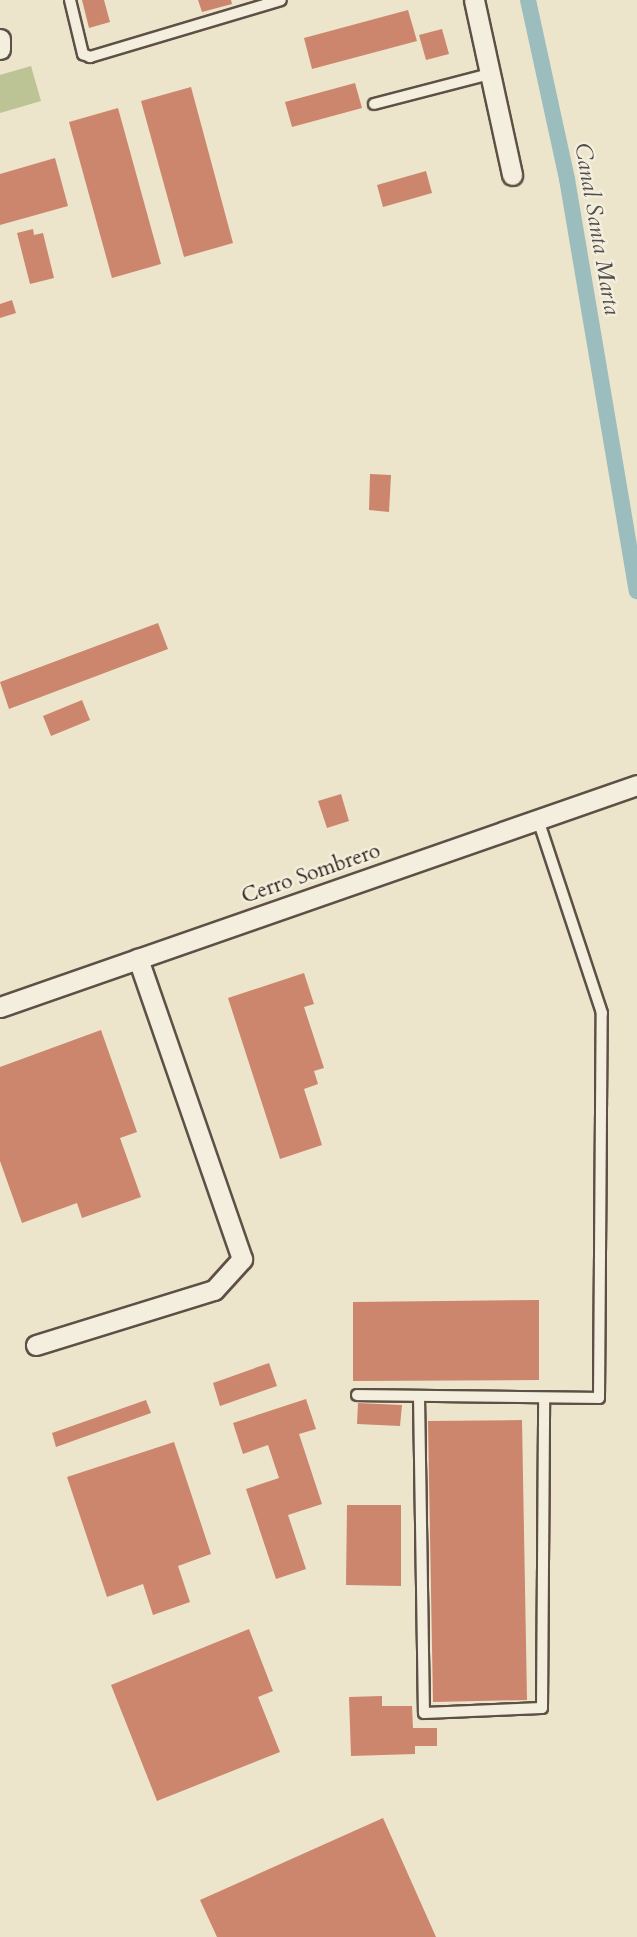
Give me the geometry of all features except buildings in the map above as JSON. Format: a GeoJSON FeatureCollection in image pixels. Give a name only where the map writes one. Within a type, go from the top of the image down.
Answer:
{"type":"FeatureCollection","features":[{"type":"Feature","properties":{"kind":"street"},"geometry":{"type":"LineString","coordinates":[[474,0],[512,175]]}},
{"type":"Feature","properties":{"kind":"street"},"geometry":{"type":"LineString","coordinates":[[0,39],[0,49]]}},
{"type":"Feature","properties":{"kind":"street","name":"Cerro Sombrero"},"geometry":{"type":"LineString","coordinates":[[0,1007],[637,785]]}},
{"type":"Feature","properties":{"kind":"street"},"geometry":{"type":"LineString","coordinates":[[36,1345],[214,1290],[242,1259],[138,959]]}},
{"type":"Feature","properties":{"kind":"lane"},"geometry":{"type":"LineString","coordinates":[[70,0],[83,54],[90,57],[281,0]]}},
{"type":"Feature","properties":{"kind":"lane"},"geometry":{"type":"LineString","coordinates":[[374,104],[490,74]]}},
{"type":"Feature","properties":{"kind":"lane"},"geometry":{"type":"LineString","coordinates":[[356,1395],[599,1398],[602,1013],[538,819]]}},
{"type":"Feature","properties":{"kind":"lane"},"geometry":{"type":"LineString","coordinates":[[419,1396],[424,1713],[542,1708],[544,1398]]}},
{"type":"Feature","properties":{"kind":"green space"},"geometry":{"type":"Polygon","coordinates":[[[31,66],[41,101],[0,113],[0,75],[31,66]]]}},
{"type":"Feature","properties":{"kind":"waterway","name":"Canal Santa Marta"},"geometry":{"type":"LineString","coordinates":[[528,0],[567,179],[637,591]]}}]}
